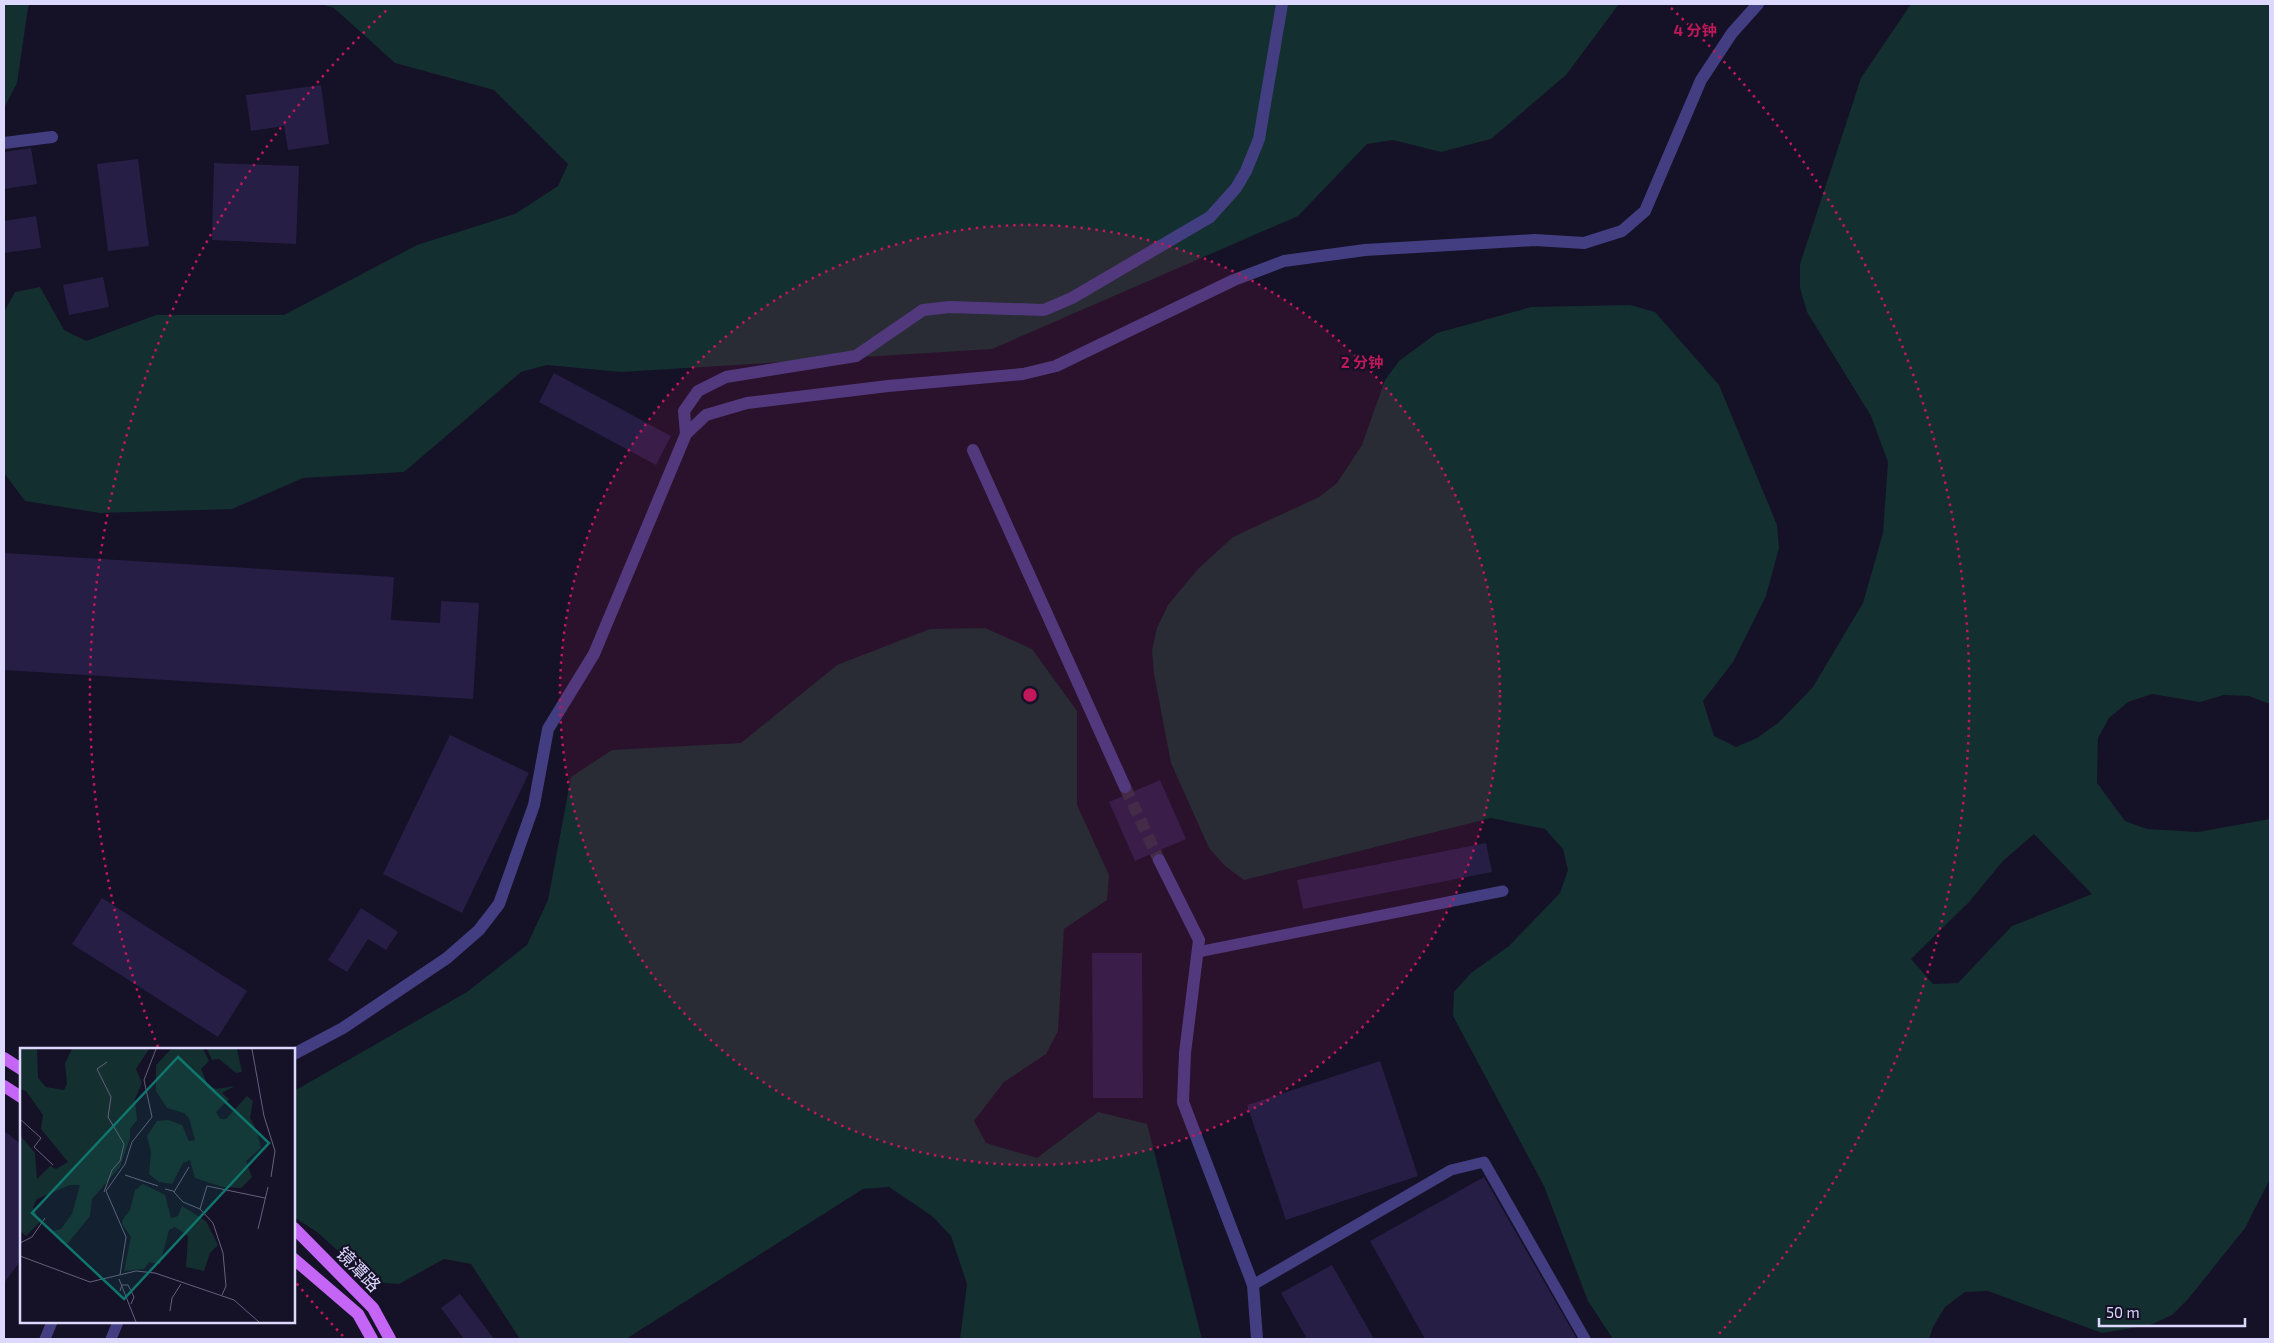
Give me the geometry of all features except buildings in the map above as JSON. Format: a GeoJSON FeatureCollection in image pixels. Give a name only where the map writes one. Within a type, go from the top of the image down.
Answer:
{"type":"FeatureCollection","features":[{"type":"Feature","properties":{"kind":"main road"},"geometry":{"type":"LineString","coordinates":[[4,1058],[20,1068]]}},
{"type":"Feature","properties":{"kind":"main road"},"geometry":{"type":"LineString","coordinates":[[4,1086],[20,1096]]}},
{"type":"Feature","properties":{"kind":"main road","name":"镜潭路"},"geometry":{"type":"LineString","coordinates":[[295,1229],[373,1308],[390,1339]]}},
{"type":"Feature","properties":{"kind":"main road","name":"镜潭路"},"geometry":{"type":"LineString","coordinates":[[295,1261],[358,1314],[372,1339]]}},
{"type":"Feature","properties":{"kind":"street"},"geometry":{"type":"LineString","coordinates":[[686,434],[684,412],[698,391],[726,377],[856,356],[923,310],[950,307],[1044,310],[1072,298],[1210,217],[1236,188],[1250,164],[1259,139],[1282,4]]}},
{"type":"Feature","properties":{"kind":"street"},"geometry":{"type":"LineString","coordinates":[[295,1053],[343,1028],[447,958],[479,930],[499,904],[534,805],[548,729],[594,654],[686,434],[706,415],[746,403],[888,386],[1023,374],[1056,366],[1234,280],[1284,261],[1384,249],[1535,240],[1584,243],[1622,231],[1645,211],[1701,80],[1732,33],[1758,4]]}},
{"type":"Feature","properties":{"kind":"street"},"geometry":{"type":"LineString","coordinates":[[4,143],[52,137]]}},
{"type":"Feature","properties":{"kind":"street"},"geometry":{"type":"LineString","coordinates":[[974,450],[1125,787]]}},
{"type":"Feature","properties":{"kind":"street"},"geometry":{"type":"LineString","coordinates":[[1159,860],[1199,940],[1185,1053],[1183,1102],[1253,1285],[1257,1339]]}},
{"type":"Feature","properties":{"kind":"lane"},"geometry":{"type":"LineString","coordinates":[[1198,952],[1503,891]]}},
{"type":"Feature","properties":{"kind":"lane"},"geometry":{"type":"LineString","coordinates":[[1253,1285],[1451,1170],[1484,1162],[1586,1339]]}},
{"type":"Feature","properties":{"kind":"lane"},"geometry":{"type":"LineString","coordinates":[[45,1339],[52,1323]]}},
{"type":"Feature","properties":{"kind":"lane"},"geometry":{"type":"LineString","coordinates":[[111,1339],[118,1323]]}},
{"type":"Feature","properties":{"kind":"green space"},"geometry":{"type":"Polygon","coordinates":[[[4,4],[30,4],[17,83],[4,108],[4,4]]]}},
{"type":"Feature","properties":{"kind":"green space"},"geometry":{"type":"Polygon","coordinates":[[[321,4],[1619,4],[1566,75],[1491,139],[1441,152],[1393,140],[1367,144],[1298,216],[992,349],[621,372],[547,365],[521,372],[404,472],[303,478],[232,509],[100,513],[25,501],[4,473],[4,312],[15,292],[40,287],[64,330],[86,341],[156,315],[284,315],[417,245],[515,214],[558,186],[568,164],[494,90],[395,63],[334,8],[321,4]]]}},
{"type":"Feature","properties":{"kind":"green space"},"geometry":{"type":"Polygon","coordinates":[[[1911,4],[2270,4],[2270,704],[2249,696],[2224,695],[2200,702],[2152,694],[2128,702],[2109,718],[2098,738],[2097,783],[2125,821],[2147,829],[2198,832],[2270,819],[2270,1179],[2245,1228],[2189,1298],[2172,1315],[2150,1325],[2102,1333],[1988,1291],[1965,1292],[1945,1307],[1933,1327],[1929,1339],[1613,1339],[1588,1301],[1544,1186],[1453,1016],[1454,992],[1471,973],[1509,946],[1560,893],[1568,870],[1563,849],[1545,829],[1491,818],[1244,880],[1225,866],[1209,848],[1171,763],[1154,674],[1152,650],[1157,628],[1168,605],[1198,569],[1233,537],[1319,497],[1337,483],[1362,445],[1385,380],[1399,361],[1437,333],[1531,307],[1630,305],[1655,312],[1719,385],[1777,525],[1779,548],[1766,596],[1733,662],[1703,701],[1714,736],[1736,747],[1757,738],[1778,723],[1813,687],[1863,603],[1883,533],[1888,462],[1871,416],[1807,312],[1800,288],[1800,264],[1861,78],[1911,4]],[[2034,834],[2003,861],[1969,902],[1911,959],[1933,984],[1958,983],[2012,926],[2092,894],[2034,834]]]}},
{"type":"Feature","properties":{"kind":"green space"},"geometry":{"type":"Polygon","coordinates":[[[985,628],[1032,649],[1077,711],[1077,805],[1109,875],[1107,900],[1064,929],[1058,1031],[1046,1054],[1004,1082],[974,1121],[986,1143],[1037,1158],[1098,1112],[1147,1124],[1202,1339],[960,1339],[967,1284],[951,1236],[932,1216],[889,1187],[863,1189],[626,1339],[520,1339],[471,1264],[444,1259],[399,1284],[373,1282],[317,1232],[295,1218],[295,1090],[467,992],[527,945],[548,900],[571,777],[612,750],[741,743],[837,665],[930,629],[985,628]]]}},
{"type":"Feature","properties":{"kind":"tunnel"},"geometry":{"type":"LineString","coordinates":[[1125,787],[1159,860]]}}]}
